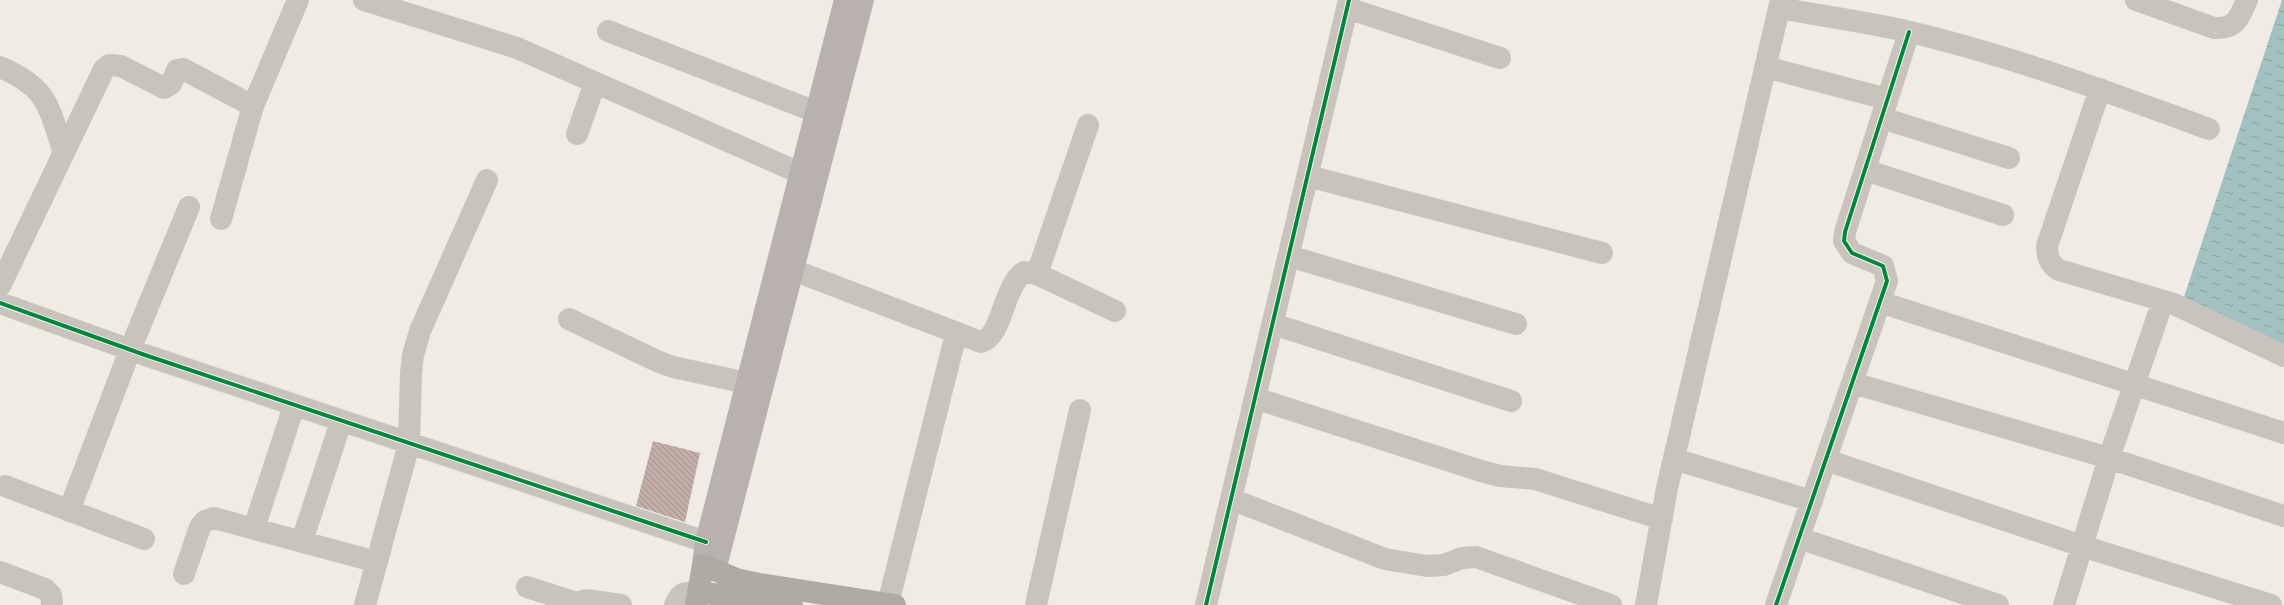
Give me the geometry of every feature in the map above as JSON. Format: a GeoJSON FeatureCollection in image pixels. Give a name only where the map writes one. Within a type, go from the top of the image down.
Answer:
{"type":"FeatureCollection","features":[{"type":"Feature","properties":{"kind":"highway"},"geometry":{"type":"LineString","coordinates":[[792,605],[708,599],[709,568],[751,583],[811,599],[891,605]]}},
{"type":"Feature","properties":{"kind":"main road"},"geometry":{"type":"LineString","coordinates":[[709,568],[706,542],[845,0]]}},
{"type":"Feature","properties":{"kind":"main road"},"geometry":{"type":"LineString","coordinates":[[709,568],[793,270],[863,0]]}},
{"type":"Feature","properties":{"kind":"street"},"geometry":{"type":"LineString","coordinates":[[221,219],[253,106],[298,0]]}},
{"type":"Feature","properties":{"kind":"street"},"geometry":{"type":"LineString","coordinates":[[2136,0],[2214,28],[2225,29],[2233,25],[2247,0]]}},
{"type":"Feature","properties":{"kind":"street"},"geometry":{"type":"LineString","coordinates":[[371,1],[517,48],[800,173]]}},
{"type":"Feature","properties":{"kind":"street"},"geometry":{"type":"LineString","coordinates":[[1206,605],[1348,4],[1500,58]]}},
{"type":"Feature","properties":{"kind":"street"},"geometry":{"type":"LineString","coordinates":[[1646,605],[1674,459],[1780,4],[1909,32],[2100,89],[2209,129]]}},
{"type":"Feature","properties":{"kind":"street"},"geometry":{"type":"LineString","coordinates":[[608,31],[816,112]]}},
{"type":"Feature","properties":{"kind":"street"},"geometry":{"type":"LineString","coordinates":[[1776,605],[1888,281],[1883,266],[1852,253],[1844,241],[1884,108],[1909,32]]}},
{"type":"Feature","properties":{"kind":"street"},"geometry":{"type":"LineString","coordinates":[[0,286],[104,69],[109,65],[121,66],[164,88],[171,84],[177,70],[182,69],[253,106]]}},
{"type":"Feature","properties":{"kind":"street"},"geometry":{"type":"LineString","coordinates":[[1765,67],[1884,108],[2008,158]]}},
{"type":"Feature","properties":{"kind":"street"},"geometry":{"type":"LineString","coordinates":[[0,68],[32,84],[46,100],[64,153]]}},
{"type":"Feature","properties":{"kind":"street"},"geometry":{"type":"LineString","coordinates":[[577,134],[595,83]]}},
{"type":"Feature","properties":{"kind":"street"},"geometry":{"type":"LineString","coordinates":[[2100,89],[2047,246],[2047,257],[2051,265],[2059,270],[2174,304],[2284,356]]}},
{"type":"Feature","properties":{"kind":"street"},"geometry":{"type":"LineString","coordinates":[[1037,274],[1088,125]]}},
{"type":"Feature","properties":{"kind":"street"},"geometry":{"type":"LineString","coordinates":[[1865,170],[2003,215]]}},
{"type":"Feature","properties":{"kind":"street"},"geometry":{"type":"LineString","coordinates":[[1308,176],[1602,253]]}},
{"type":"Feature","properties":{"kind":"street"},"geometry":{"type":"LineString","coordinates":[[365,605],[409,444],[413,355],[420,331],[487,180]]}},
{"type":"Feature","properties":{"kind":"street"},"geometry":{"type":"LineString","coordinates":[[69,511],[130,350],[189,207]]}},
{"type":"Feature","properties":{"kind":"street"},"geometry":{"type":"LineString","coordinates":[[1288,256],[1516,324]]}},
{"type":"Feature","properties":{"kind":"street"},"geometry":{"type":"LineString","coordinates":[[793,270],[980,342],[986,341],[992,334],[1017,277],[1024,272],[1037,274],[1115,311]]}},
{"type":"Feature","properties":{"kind":"street"},"geometry":{"type":"LineString","coordinates":[[2064,605],[2109,458],[2163,301]]}},
{"type":"Feature","properties":{"kind":"street"},"geometry":{"type":"LineString","coordinates":[[1880,302],[2284,433]]}},
{"type":"Feature","properties":{"kind":"street"},"geometry":{"type":"LineString","coordinates":[[0,303],[130,350],[341,422],[706,542]]}},
{"type":"Feature","properties":{"kind":"street"},"geometry":{"type":"LineString","coordinates":[[569,319],[657,361],[673,367],[747,383]]}},
{"type":"Feature","properties":{"kind":"street"},"geometry":{"type":"LineString","coordinates":[[1272,324],[1511,401]]}},
{"type":"Feature","properties":{"kind":"street"},"geometry":{"type":"LineString","coordinates":[[891,605],[956,334]]}},
{"type":"Feature","properties":{"kind":"street"},"geometry":{"type":"LineString","coordinates":[[1853,383],[2109,458],[2284,516]]}},
{"type":"Feature","properties":{"kind":"street"},"geometry":{"type":"LineString","coordinates":[[1255,398],[1481,471],[1500,476],[1534,479],[1662,518]]}},
{"type":"Feature","properties":{"kind":"street"},"geometry":{"type":"LineString","coordinates":[[254,528],[294,406]]}},
{"type":"Feature","properties":{"kind":"street"},"geometry":{"type":"LineString","coordinates":[[1036,605],[1080,410]]}},
{"type":"Feature","properties":{"kind":"street"},"geometry":{"type":"LineString","coordinates":[[302,541],[341,422]]}},
{"type":"Feature","properties":{"kind":"street"},"geometry":{"type":"LineString","coordinates":[[1674,459],[1812,501]]}},
{"type":"Feature","properties":{"kind":"street"},"geometry":{"type":"LineString","coordinates":[[1826,460],[2082,546],[2271,605]]}},
{"type":"Feature","properties":{"kind":"street"},"geometry":{"type":"LineString","coordinates":[[4,486],[144,539]]}},
{"type":"Feature","properties":{"kind":"street"},"geometry":{"type":"LineString","coordinates":[[1231,499],[1385,560],[1427,566],[1444,565],[1462,558],[1476,557],[1611,605]]}},
{"type":"Feature","properties":{"kind":"street"},"geometry":{"type":"LineString","coordinates":[[184,574],[200,526],[205,521],[214,518],[224,519],[377,562]]}},
{"type":"Feature","properties":{"kind":"street"},"geometry":{"type":"LineString","coordinates":[[1799,538],[1998,605]]}},
{"type":"Feature","properties":{"kind":"street"},"geometry":{"type":"LineString","coordinates":[[0,572],[45,589],[51,595],[52,605]]}},
{"type":"Feature","properties":{"kind":"street"},"geometry":{"type":"LineString","coordinates":[[527,587],[570,604],[586,600],[621,605]]}},
{"type":"Feature","properties":{"kind":"street"},"geometry":{"type":"LineString","coordinates":[[675,605],[679,596],[684,593],[708,599]]}},
{"type":"Feature","properties":{"kind":"water"},"geometry":{"type":"Polygon","coordinates":[[[2282,0],[2284,0],[2284,364],[2182,303],[2282,0]]]}},
{"type":"Feature","properties":{"kind":"building"},"geometry":{"type":"Polygon","coordinates":[[[653,441],[700,453],[685,522],[636,506],[653,441]]]}},
{"type":"Feature","properties":{"kind":"cycle path"},"geometry":{"type":"LineString","coordinates":[[1206,605],[1349,0]]}},
{"type":"Feature","properties":{"kind":"cycle path"},"geometry":{"type":"LineString","coordinates":[[1776,605],[1887,281],[1883,266],[1852,253],[1844,241],[1845,232],[1909,32]]}},
{"type":"Feature","properties":{"kind":"cycle path"},"geometry":{"type":"LineString","coordinates":[[0,303],[145,355],[706,542]]}}]}
